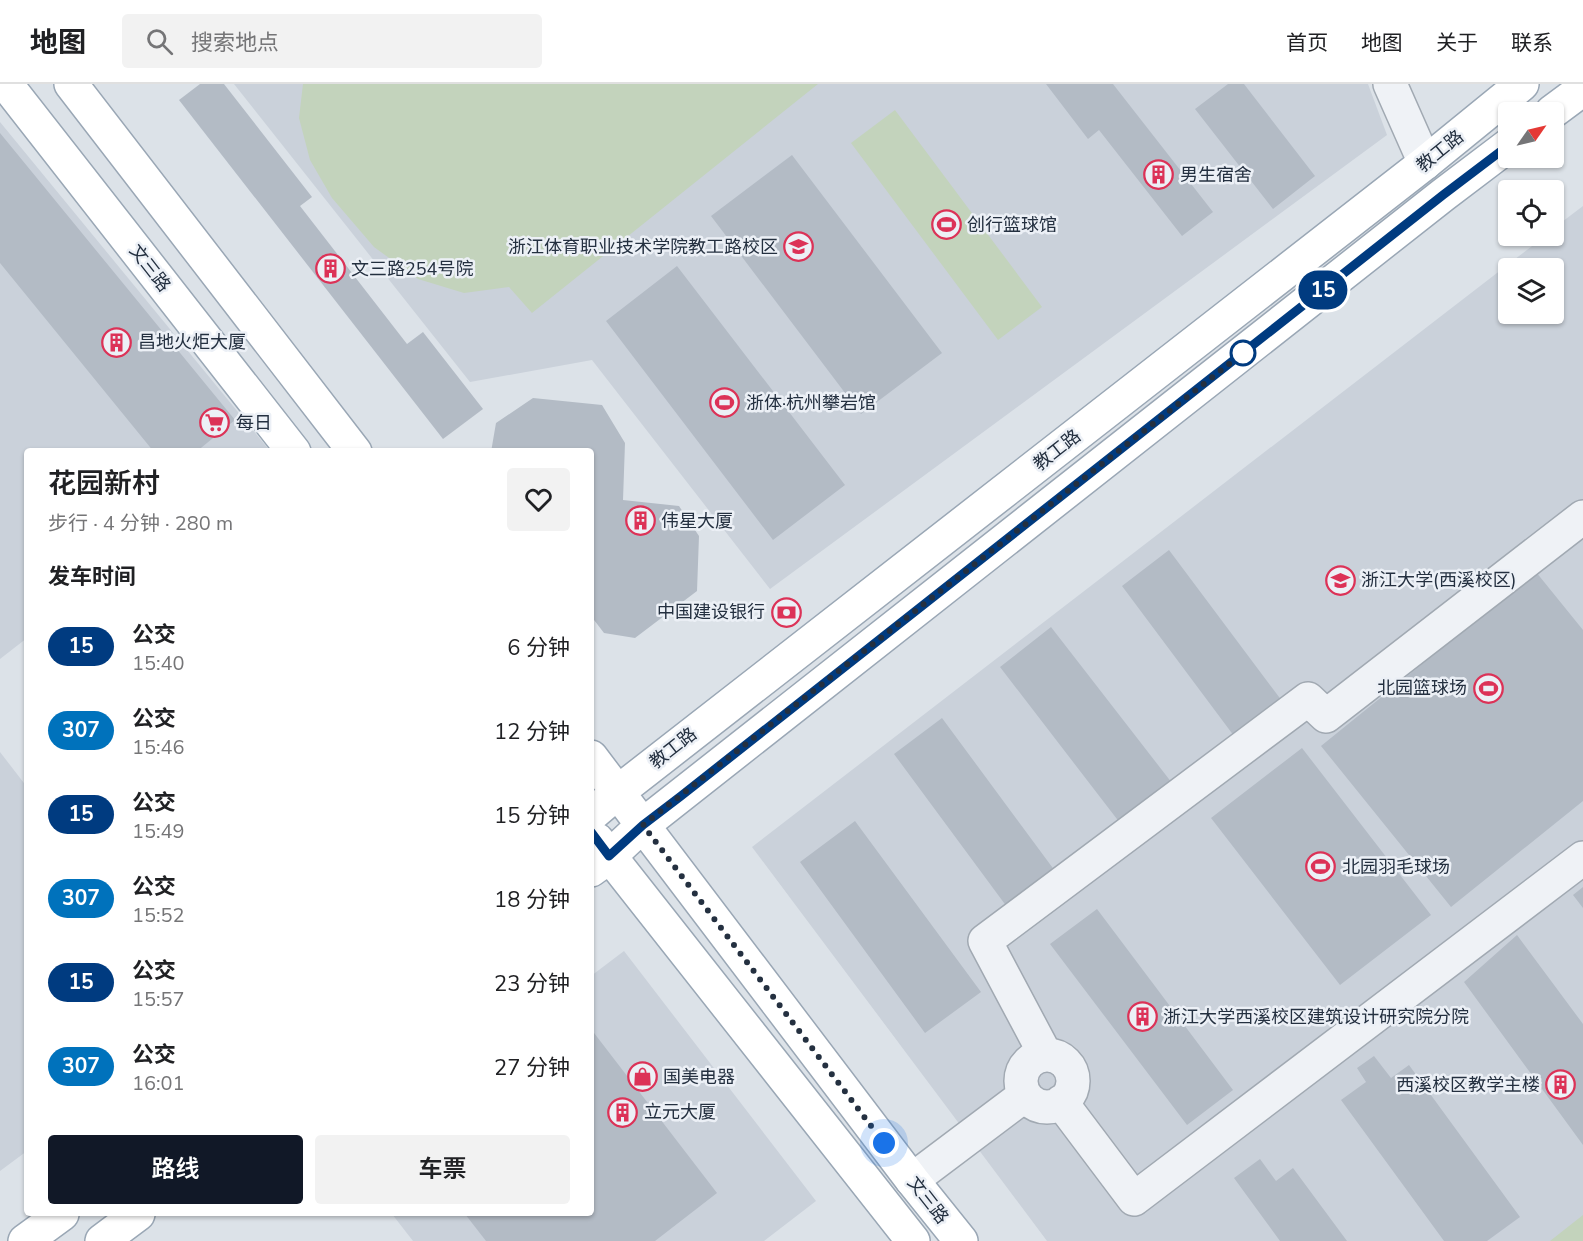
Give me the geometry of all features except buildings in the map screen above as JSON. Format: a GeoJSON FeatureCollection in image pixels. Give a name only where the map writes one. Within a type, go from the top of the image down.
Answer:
{"type":"FeatureCollection","features":[{"type":"Feature","properties":{"kind":"main road","name":"文三路"},"geometry":{"type":"LineString","coordinates":[[6,84],[291,448]]}},
{"type":"Feature","properties":{"kind":"main road"},"geometry":{"type":"LineString","coordinates":[[71,84],[352,448]]}},
{"type":"Feature","properties":{"kind":"main road","name":"教工路"},"geometry":{"type":"LineString","coordinates":[[594,812],[1425,163],[1522,84]]}},
{"type":"Feature","properties":{"kind":"main road"},"geometry":{"type":"LineString","coordinates":[[1564,103],[1583,89]]}},
{"type":"Feature","properties":{"kind":"main road","name":"教工路"},"geometry":{"type":"LineString","coordinates":[[597,853],[643,825],[1443,195],[1498,154]]}},
{"type":"Feature","properties":{"kind":"main road","name":"文三路"},"geometry":{"type":"LineString","coordinates":[[594,761],[912,1180],[961,1241]]}},
{"type":"Feature","properties":{"kind":"main road","name":"文三路"},"geometry":{"type":"LineString","coordinates":[[597,853],[913,1241]]}},
{"type":"Feature","properties":{"kind":"main road"},"geometry":{"type":"LineString","coordinates":[[25,1241],[59,1216]]}},
{"type":"Feature","properties":{"kind":"main road"},"geometry":{"type":"LineString","coordinates":[[102,1241],[135,1216]]}},
{"type":"Feature","properties":{"kind":"street"},"geometry":{"type":"LineString","coordinates":[[1390,84],[1425,163]]}},
{"type":"Feature","properties":{"kind":"street"},"geometry":{"type":"LineString","coordinates":[[1045,1054],[985,941],[1308,699],[1326,716],[1583,518]]}},
{"type":"Feature","properties":{"kind":"street"},"geometry":{"type":"LineString","coordinates":[[1061,1102],[1134,1199],[1583,858]]}},
{"type":"Feature","properties":{"kind":"street"},"geometry":{"type":"LineString","coordinates":[[1045,1054],[1054,1055],[1068,1065],[1072,1072],[1072,1089],[1068,1097],[1061,1102],[1046,1107],[1038,1105],[1025,1095],[1021,1078],[1023,1069],[1036,1057],[1045,1054]]}},
{"type":"Feature","properties":{"kind":"street"},"geometry":{"type":"LineString","coordinates":[[912,1180],[1025,1095]]}},
{"type":"Feature","properties":{"kind":"shaded area","name":"浙江体育职业技术学院教工路校区"},"geometry":{"type":"Polygon","coordinates":[[[234,84],[1368,84],[1387,135],[770,589],[592,360],[470,382],[234,84]]]}},
{"type":"Feature","properties":{"kind":"shaded area"},"geometry":{"type":"Polygon","coordinates":[[[0,122],[268,448],[24,448],[24,640],[0,659],[0,122]]]}},
{"type":"Feature","properties":{"kind":"shaded area","name":"浙江大学(西溪校区)"},"geometry":{"type":"Polygon","coordinates":[[[1583,206],[1583,1241],[1047,1241],[752,847],[1498,272],[1498,324],[1564,324],[1564,258],[1516,258],[1532,246],[1564,246],[1564,220],[1583,206]]]}},
{"type":"Feature","properties":{"kind":"shaded area"},"geometry":{"type":"Polygon","coordinates":[[[0,752],[24,783],[24,1153],[0,1171],[0,752]]]}},
{"type":"Feature","properties":{"kind":"shaded area"},"geometry":{"type":"Polygon","coordinates":[[[624,951],[816,1201],[764,1241],[413,1241],[394,1216],[594,1216],[594,974],[624,951]]]}},
{"type":"Feature","properties":{"kind":"green space"},"geometry":{"type":"Polygon","coordinates":[[[303,84],[818,84],[532,313],[509,287],[464,293],[418,279],[374,247],[332,198],[310,160],[299,118],[303,84]]]}},
{"type":"Feature","properties":{"kind":"green space","name":"创行篮球馆"},"geometry":{"type":"Polygon","coordinates":[[[895,110],[1042,307],[998,340],[851,143],[895,110]]]}},
{"type":"Feature","properties":{"kind":"green space"},"geometry":{"type":"Polygon","coordinates":[[[1583,1215],[1583,1241],[1550,1241],[1583,1215]]]}},
{"type":"Feature","properties":{"kind":"bus line","name":"15"},"geometry":{"type":"LineString","coordinates":[[594,836],[609,856],[643,825],[1498,153]]}},
{"type":"Feature","properties":{"kind":"place","name":"男生宿舍"},"geometry":{"type":"Point","coordinates":[1159,175]}},
{"type":"Feature","properties":{"kind":"place","name":"创行篮球馆"},"geometry":{"type":"Point","coordinates":[946,225]}},
{"type":"Feature","properties":{"kind":"place","name":"浙江体育职业技术学院教工路校区"},"geometry":{"type":"Point","coordinates":[799,247]}},
{"type":"Feature","properties":{"kind":"place","name":"文三路254号院"},"geometry":{"type":"Point","coordinates":[330,269]}},
{"type":"Feature","properties":{"kind":"place","name":"昌地火炬大厦"},"geometry":{"type":"Point","coordinates":[117,342]}},
{"type":"Feature","properties":{"kind":"place","name":"浙体·杭州攀岩馆"},"geometry":{"type":"Point","coordinates":[725,403]}},
{"type":"Feature","properties":{"kind":"place","name":"每日"},"geometry":{"type":"Point","coordinates":[215,423]}},
{"type":"Feature","properties":{"kind":"place","name":"伟星大厦"},"geometry":{"type":"Point","coordinates":[640,521]}},
{"type":"Feature","properties":{"kind":"place","name":"浙江大学(西溪校区)"},"geometry":{"type":"Point","coordinates":[1340,580]}},
{"type":"Feature","properties":{"kind":"place","name":"中国建设银行"},"geometry":{"type":"Point","coordinates":[786,612]}},
{"type":"Feature","properties":{"kind":"place","name":"北园篮球场"},"geometry":{"type":"Point","coordinates":[1488,688]}},
{"type":"Feature","properties":{"kind":"place","name":"北园羽毛球场"},"geometry":{"type":"Point","coordinates":[1321,867]}},
{"type":"Feature","properties":{"kind":"place","name":"浙江大学西溪校区建筑设计研究院分院"},"geometry":{"type":"Point","coordinates":[1142,1017]}},
{"type":"Feature","properties":{"kind":"place","name":"国美电器"},"geometry":{"type":"Point","coordinates":[642,1077]}},
{"type":"Feature","properties":{"kind":"place","name":"西溪校区教学主楼"},"geometry":{"type":"Point","coordinates":[1561,1085]}},
{"type":"Feature","properties":{"kind":"place","name":"立元大厦"},"geometry":{"type":"Point","coordinates":[623,1112]}},
{"type":"Feature","properties":{"kind":"route"},"geometry":{"type":"LineString","coordinates":[[884,1143],[643,825],[1243,353]]}}]}
